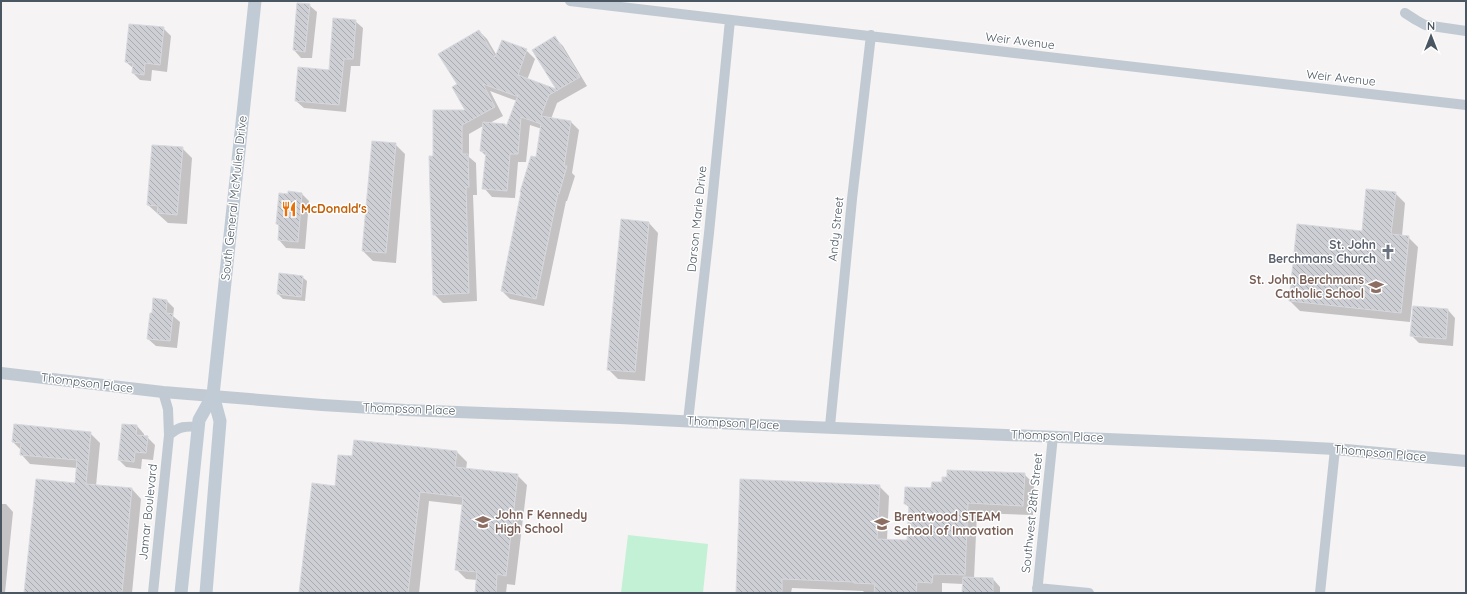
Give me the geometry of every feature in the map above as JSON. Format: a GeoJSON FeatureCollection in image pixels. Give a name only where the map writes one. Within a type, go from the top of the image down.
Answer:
{"type":"FeatureCollection","features":[{"type":"Feature","properties":{"kind":"main road","name":"South General McMullen Drive"},"geometry":{"type":"LineString","coordinates":[[206,593],[220,421],[213,396],[255,1]]}},
{"type":"Feature","properties":{"kind":"main road","name":"South General McMullen Drive"},"geometry":{"type":"LineString","coordinates":[[181,593],[199,420],[213,396]]}},
{"type":"Feature","properties":{"kind":"street","name":"Weir Avenue"},"geometry":{"type":"LineString","coordinates":[[570,1],[614,4],[730,20],[871,35],[1089,62],[1466,105]]}},
{"type":"Feature","properties":{"kind":"street"},"geometry":{"type":"LineString","coordinates":[[1405,13],[1425,25],[1466,31]]}},
{"type":"Feature","properties":{"kind":"street","name":"Darson Marie Drive"},"geometry":{"type":"LineString","coordinates":[[688,421],[730,20]]}},
{"type":"Feature","properties":{"kind":"street","name":"Andy Street"},"geometry":{"type":"LineString","coordinates":[[830,426],[852,199],[871,35]]}},
{"type":"Feature","properties":{"kind":"street","name":"Thompson Place"},"geometry":{"type":"LineString","coordinates":[[1,373],[163,392],[322,405],[1335,449],[1466,461]]}},
{"type":"Feature","properties":{"kind":"street","name":"Jamar Boulevard"},"geometry":{"type":"LineString","coordinates":[[153,593],[169,435],[168,409],[163,392]]}},
{"type":"Feature","properties":{"kind":"street"},"geometry":{"type":"LineString","coordinates":[[169,435],[176,429],[184,426],[198,427]]}},
{"type":"Feature","properties":{"kind":"street","name":"Southwest 28th Street"},"geometry":{"type":"LineString","coordinates":[[1037,590],[1053,436]]}},
{"type":"Feature","properties":{"kind":"street"},"geometry":{"type":"LineString","coordinates":[[1320,593],[1335,449]]}},
{"type":"Feature","properties":{"kind":"street"},"geometry":{"type":"LineString","coordinates":[[1037,590],[1089,593]]}},
{"type":"Feature","properties":{"kind":"green space"},"geometry":{"type":"Polygon","coordinates":[[[628,535],[708,544],[703,593],[621,593],[628,535]]]}},
{"type":"Feature","properties":{"kind":"building"},"geometry":{"type":"Polygon","coordinates":[[[297,3],[310,4],[305,52],[293,50],[297,3]]]}},
{"type":"Feature","properties":{"kind":"building"},"geometry":{"type":"Polygon","coordinates":[[[333,18],[356,20],[353,59],[344,59],[339,105],[295,101],[298,67],[329,70],[333,18]]]}},
{"type":"Feature","properties":{"kind":"building"},"geometry":{"type":"Polygon","coordinates":[[[129,24],[164,27],[160,65],[145,63],[144,75],[132,73],[133,63],[125,62],[129,24]]]}},
{"type":"Feature","properties":{"kind":"building"},"geometry":{"type":"Polygon","coordinates":[[[479,30],[495,57],[502,40],[527,49],[518,75],[556,89],[532,50],[555,36],[580,77],[549,95],[541,116],[571,121],[564,166],[567,166],[559,194],[558,193],[536,299],[501,291],[520,192],[531,156],[536,157],[541,124],[521,117],[518,154],[510,154],[507,191],[482,189],[486,152],[480,151],[483,122],[505,124],[506,127],[518,95],[516,96],[483,84],[495,107],[462,125],[462,154],[468,154],[469,187],[466,187],[469,293],[433,295],[429,156],[433,156],[433,110],[465,110],[452,87],[457,84],[438,54],[479,30]]]}},
{"type":"Feature","properties":{"kind":"building"},"geometry":{"type":"Polygon","coordinates":[[[372,141],[396,143],[386,253],[362,251],[372,141]]]}},
{"type":"Feature","properties":{"kind":"building"},"geometry":{"type":"Polygon","coordinates":[[[152,145],[183,147],[177,215],[157,213],[158,206],[147,205],[152,145]]]}},
{"type":"Feature","properties":{"kind":"building"},"geometry":{"type":"Polygon","coordinates":[[[1366,189],[1396,192],[1391,234],[1409,236],[1401,313],[1289,301],[1297,224],[1362,231],[1366,189]]]}},
{"type":"Feature","properties":{"kind":"building","name":"McDonald's"},"geometry":{"type":"Polygon","coordinates":[[[288,191],[302,193],[298,242],[278,240],[279,224],[276,224],[279,193],[288,194],[288,191]]]}},
{"type":"Feature","properties":{"kind":"building"},"geometry":{"type":"Polygon","coordinates":[[[621,219],[649,222],[635,372],[607,370],[621,219]]]}},
{"type":"Feature","properties":{"kind":"building"},"geometry":{"type":"Polygon","coordinates":[[[279,273],[303,276],[301,297],[277,294],[279,273]]]}},
{"type":"Feature","properties":{"kind":"building"},"geometry":{"type":"Polygon","coordinates":[[[153,298],[167,300],[166,313],[173,314],[170,341],[147,339],[153,298]]]}},
{"type":"Feature","properties":{"kind":"building"},"geometry":{"type":"Polygon","coordinates":[[[1413,306],[1448,309],[1446,339],[1410,336],[1413,306]]]}},
{"type":"Feature","properties":{"kind":"building"},"geometry":{"type":"Polygon","coordinates":[[[14,424],[91,432],[86,484],[132,488],[122,593],[24,593],[36,479],[75,483],[77,460],[20,455],[21,443],[12,442],[14,424]]]}},
{"type":"Feature","properties":{"kind":"building"},"geometry":{"type":"Polygon","coordinates":[[[122,424],[137,425],[136,435],[148,436],[146,453],[135,452],[134,462],[118,460],[122,424]]]}},
{"type":"Feature","properties":{"kind":"building"},"geometry":{"type":"Polygon","coordinates":[[[354,440],[457,451],[455,467],[518,474],[506,576],[497,574],[496,593],[475,593],[477,572],[455,570],[463,497],[420,492],[408,593],[299,593],[312,483],[335,486],[338,455],[352,456],[354,440]]]}},
{"type":"Feature","properties":{"kind":"building"},"geometry":{"type":"Polygon","coordinates":[[[947,470],[1025,473],[1023,506],[968,503],[965,575],[933,574],[932,583],[917,582],[916,593],[874,593],[875,584],[782,579],[782,593],[736,593],[740,479],[880,485],[877,539],[907,540],[909,504],[904,504],[905,487],[931,488],[932,482],[942,482],[942,477],[947,477],[947,470]]]}},
{"type":"Feature","properties":{"kind":"building"},"geometry":{"type":"Polygon","coordinates":[[[963,577],[993,578],[993,593],[962,593],[963,577]]]}},
{"type":"Feature","properties":{"kind":"place","name":"McDonald's"},"geometry":{"type":"Point","coordinates":[289,209]}},
{"type":"Feature","properties":{"kind":"place","name":"St. John Berchmans Church"},"geometry":{"type":"Point","coordinates":[1388,252]}},
{"type":"Feature","properties":{"kind":"place","name":"St. John Berchmans Catholic School"},"geometry":{"type":"Point","coordinates":[1376,287]}},
{"type":"Feature","properties":{"kind":"place","name":"John F Kennedy High School"},"geometry":{"type":"Point","coordinates":[483,522]}},
{"type":"Feature","properties":{"kind":"place","name":"Brentwood STEAM School of Innovation"},"geometry":{"type":"Point","coordinates":[882,524]}}]}
